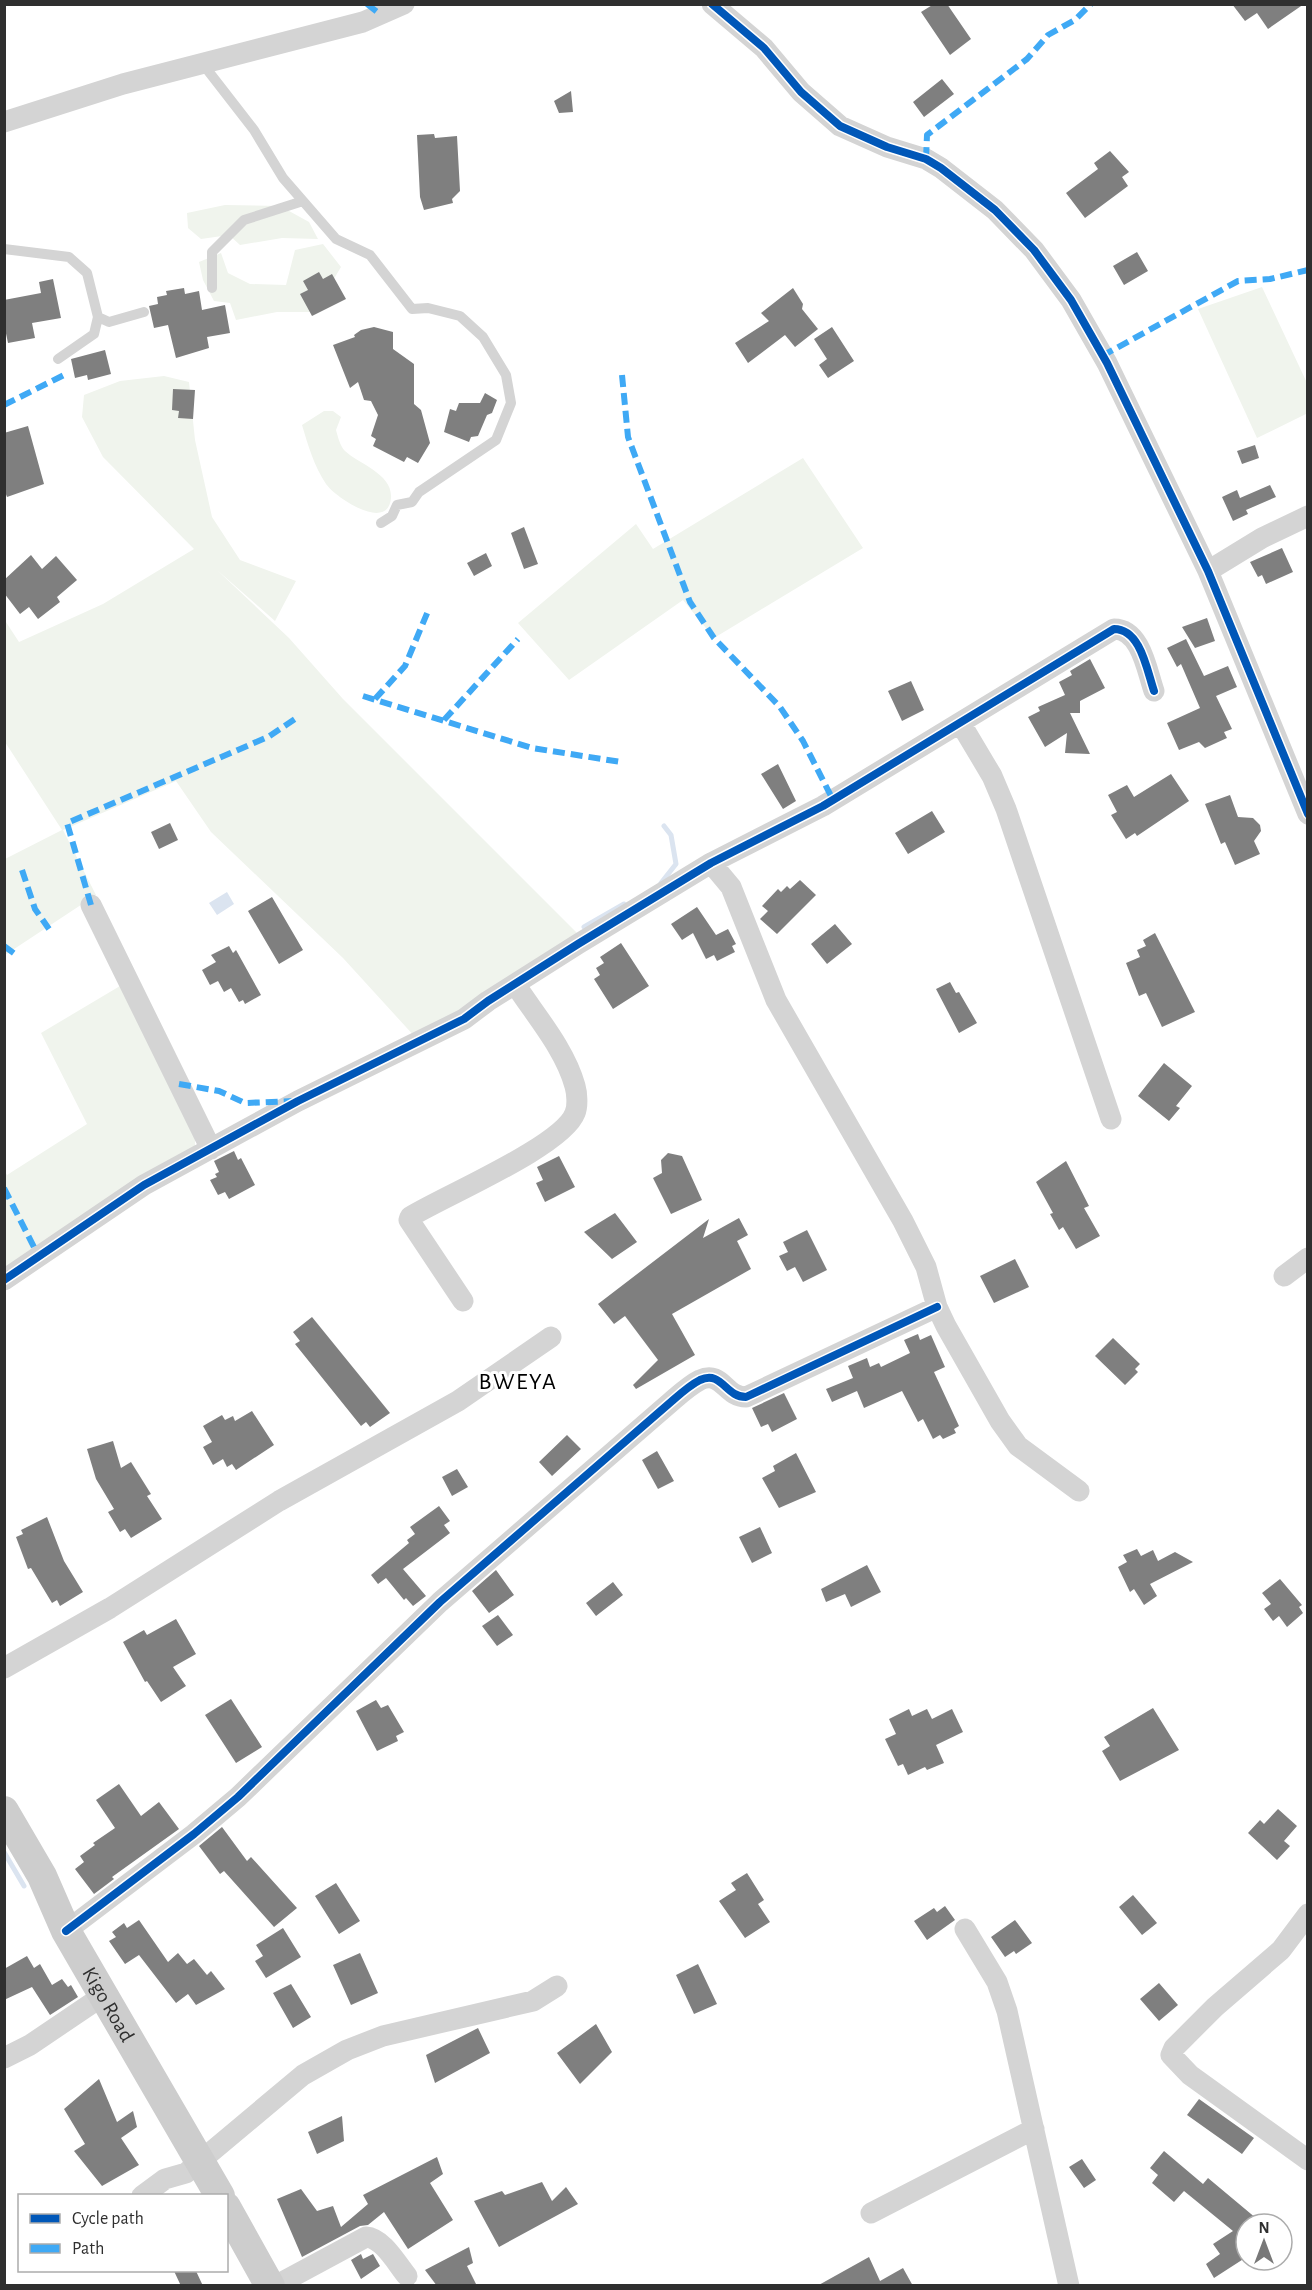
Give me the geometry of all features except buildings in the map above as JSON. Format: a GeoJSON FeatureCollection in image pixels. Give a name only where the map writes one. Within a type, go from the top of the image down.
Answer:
{"type":"FeatureCollection","features":[{"type":"Feature","properties":{"kind":"street"},"geometry":{"type":"LineString","coordinates":[[4,122],[123,84],[354,25],[404,4]]}},
{"type":"Feature","properties":{"kind":"street"},"geometry":{"type":"LineString","coordinates":[[712,4],[764,48],[801,92],[840,126],[887,147],[926,159],[941,168],[995,210],[1034,249],[1071,300],[1107,363],[1208,571],[1308,814]]}},
{"type":"Feature","properties":{"kind":"street"},"geometry":{"type":"LineString","coordinates":[[1208,571],[1262,538],[1308,516]]}},
{"type":"Feature","properties":{"kind":"street"},"geometry":{"type":"LineString","coordinates":[[4,1280],[144,1185],[317,1092],[464,1019],[515,984],[711,863],[823,806],[1114,629],[1121,629],[1133,636],[1154,691]]}},
{"type":"Feature","properties":{"kind":"street"},"geometry":{"type":"LineString","coordinates":[[961,724],[992,776],[1006,809],[1111,1119]]}},
{"type":"Feature","properties":{"kind":"street"},"geometry":{"type":"LineString","coordinates":[[711,863],[731,887],[772,992],[903,1221],[926,1267],[937,1307],[1012,1439],[1079,1491]]}},
{"type":"Feature","properties":{"kind":"street"},"geometry":{"type":"LineString","coordinates":[[91,906],[211,1149]]}},
{"type":"Feature","properties":{"kind":"street"},"geometry":{"type":"LineString","coordinates":[[463,1301],[420,1238],[409,1220],[410,1217],[542,1147],[565,1126],[575,1113],[574,1085],[562,1056],[515,984]]}},
{"type":"Feature","properties":{"kind":"street"},"geometry":{"type":"LineString","coordinates":[[1284,1276],[1308,1258]]}},
{"type":"Feature","properties":{"kind":"street"},"geometry":{"type":"LineString","coordinates":[[66,1931],[194,1834],[238,1797],[440,1602],[698,1381],[710,1377],[716,1378],[733,1395],[746,1397],[937,1307]]}},
{"type":"Feature","properties":{"kind":"street"},"geometry":{"type":"LineString","coordinates":[[4,1668],[110,1608],[279,1501],[458,1401],[551,1337]]}},
{"type":"Feature","properties":{"kind":"street","name":"Kigo Road"},"geometry":{"type":"LineString","coordinates":[[4,1811],[42,1876],[66,1931],[219,2194]]}},
{"type":"Feature","properties":{"kind":"street"},"geometry":{"type":"LineString","coordinates":[[1308,1914],[1281,1950],[1215,2007],[1174,2048],[1171,2055],[1190,2075],[1308,2160]]}},
{"type":"Feature","properties":{"kind":"street"},"geometry":{"type":"LineString","coordinates":[[965,1929],[1002,1994],[1069,2286]]}},
{"type":"Feature","properties":{"kind":"street"},"geometry":{"type":"LineString","coordinates":[[144,2194],[165,2179],[186,2173],[303,2075],[347,2050],[383,2036],[533,2001],[557,1986]]}},
{"type":"Feature","properties":{"kind":"street"},"geometry":{"type":"LineString","coordinates":[[4,2058],[30,2045],[104,1995]]}},
{"type":"Feature","properties":{"kind":"street"},"geometry":{"type":"LineString","coordinates":[[871,2212],[1034,2130]]}},
{"type":"Feature","properties":{"kind":"street"},"geometry":{"type":"LineString","coordinates":[[228,2209],[273,2286],[366,2237],[371,2237],[381,2245],[407,2276]]}},
{"type":"Feature","properties":{"kind":"lane"},"geometry":{"type":"LineString","coordinates":[[202,63],[254,130],[283,178],[336,239],[370,255],[412,309],[428,308],[460,316],[483,337],[506,375],[511,403],[495,440],[419,492],[412,502],[397,505],[392,516],[381,523]]}},
{"type":"Feature","properties":{"kind":"lane"},"geometry":{"type":"LineString","coordinates":[[212,288],[212,252],[244,220],[303,201]]}},
{"type":"Feature","properties":{"kind":"lane"},"geometry":{"type":"LineString","coordinates":[[4,249],[69,257],[87,273],[98,317],[94,334],[58,359]]}},
{"type":"Feature","properties":{"kind":"lane"},"geometry":{"type":"LineString","coordinates":[[98,317],[109,322],[144,312]]}},
{"type":"Feature","properties":{"kind":"shaded area"},"geometry":{"type":"Polygon","coordinates":[[[225,205],[280,206],[309,222],[318,239],[282,238],[240,245],[229,235],[201,239],[188,228],[187,213],[225,205]]]}},
{"type":"Feature","properties":{"kind":"shaded area"},"geometry":{"type":"Polygon","coordinates":[[[323,244],[341,267],[314,312],[277,312],[236,320],[230,303],[214,301],[203,280],[199,262],[221,253],[228,273],[250,284],[286,285],[295,250],[323,244]]]}},
{"type":"Feature","properties":{"kind":"shaded area"},"geometry":{"type":"Polygon","coordinates":[[[1262,287],[1307,383],[1308,413],[1257,438],[1198,309],[1262,287]]]}},
{"type":"Feature","properties":{"kind":"shaded area"},"geometry":{"type":"Polygon","coordinates":[[[164,376],[189,382],[195,440],[212,517],[240,560],[296,581],[275,621],[217,570],[289,638],[343,699],[579,935],[416,1038],[343,958],[211,832],[176,781],[63,830],[96,895],[5,955],[5,859],[62,830],[5,742],[4,619],[19,642],[103,604],[194,549],[103,457],[82,417],[84,395],[120,381],[164,376]]]}},
{"type":"Feature","properties":{"kind":"shaded area"},"geometry":{"type":"Polygon","coordinates":[[[324,411],[333,411],[341,417],[336,430],[340,444],[345,451],[374,470],[387,482],[391,498],[388,508],[381,512],[361,509],[340,497],[326,484],[312,455],[302,425],[324,411]]]}},
{"type":"Feature","properties":{"kind":"shaded area"},"geometry":{"type":"Polygon","coordinates":[[[803,458],[863,548],[714,638],[683,600],[569,680],[518,623],[636,524],[653,549],[803,458]]]}},
{"type":"Feature","properties":{"kind":"shaded area"},"geometry":{"type":"Polygon","coordinates":[[[227,892],[234,904],[217,915],[209,903],[227,892]]]}},
{"type":"Feature","properties":{"kind":"shaded area"},"geometry":{"type":"Polygon","coordinates":[[[120,986],[195,1135],[195,1149],[5,1271],[4,1170],[7,1175],[87,1124],[41,1033],[120,986]]]}},
{"type":"Feature","properties":{"kind":"waterway"},"geometry":{"type":"LineString","coordinates":[[661,883],[676,864],[671,835],[664,826]]}},
{"type":"Feature","properties":{"kind":"waterway"},"geometry":{"type":"LineString","coordinates":[[584,927],[624,904]]}},
{"type":"Feature","properties":{"kind":"waterway"},"geometry":{"type":"LineString","coordinates":[[4,1852],[24,1886]]}},
{"type":"Feature","properties":{"kind":"marked path"},"geometry":{"type":"LineString","coordinates":[[367,4],[381,15]]}},
{"type":"Feature","properties":{"kind":"marked path"},"geometry":{"type":"LineString","coordinates":[[926,159],[927,135],[1027,59],[1048,35],[1075,20],[1091,4]]}},
{"type":"Feature","properties":{"kind":"marked path"},"geometry":{"type":"LineString","coordinates":[[1102,356],[1238,281],[1270,279],[1308,270]]}},
{"type":"Feature","properties":{"kind":"marked path"},"geometry":{"type":"LineString","coordinates":[[4,405],[66,374]]}},
{"type":"Feature","properties":{"kind":"marked path"},"geometry":{"type":"LineString","coordinates":[[622,375],[628,437],[690,602],[714,638],[780,707],[803,741],[833,800]]}},
{"type":"Feature","properties":{"kind":"marked path"},"geometry":{"type":"LineString","coordinates":[[375,699],[405,666],[428,611]]}},
{"type":"Feature","properties":{"kind":"marked path"},"geometry":{"type":"LineString","coordinates":[[444,720],[518,639]]}},
{"type":"Feature","properties":{"kind":"marked path"},"geometry":{"type":"LineString","coordinates":[[363,696],[532,748],[621,762]]}},
{"type":"Feature","properties":{"kind":"marked path"},"geometry":{"type":"LineString","coordinates":[[91,905],[67,823],[268,737],[298,717]]}},
{"type":"Feature","properties":{"kind":"marked path"},"geometry":{"type":"LineString","coordinates":[[22,870],[35,909],[49,929]]}},
{"type":"Feature","properties":{"kind":"marked path"},"geometry":{"type":"LineString","coordinates":[[4,946],[15,954]]}},
{"type":"Feature","properties":{"kind":"marked path"},"geometry":{"type":"LineString","coordinates":[[179,1084],[219,1091],[245,1103],[293,1101]]}},
{"type":"Feature","properties":{"kind":"marked path"},"geometry":{"type":"LineString","coordinates":[[4,1188],[39,1257]]}},
{"type":"Feature","properties":{"kind":"cycle path"},"geometry":{"type":"LineString","coordinates":[[712,4],[764,48],[801,92],[840,126],[887,147],[926,159],[995,210],[1034,250],[1071,300],[1107,363],[1208,571],[1308,814]]}},
{"type":"Feature","properties":{"kind":"cycle path"},"geometry":{"type":"LineString","coordinates":[[4,1280],[144,1185],[298,1101],[464,1019],[488,1001],[578,944],[711,863],[823,806],[1114,629],[1123,631],[1137,643],[1154,691]]}},
{"type":"Feature","properties":{"kind":"cycle path"},"geometry":{"type":"LineString","coordinates":[[66,1931],[194,1834],[238,1797],[440,1602],[689,1387],[700,1380],[714,1378],[733,1393],[746,1397],[937,1307]]}},
{"type":"Feature","properties":{"kind":"district","name":"BWEYA"},"geometry":{"type":"Point","coordinates":[518,1381]}}]}
